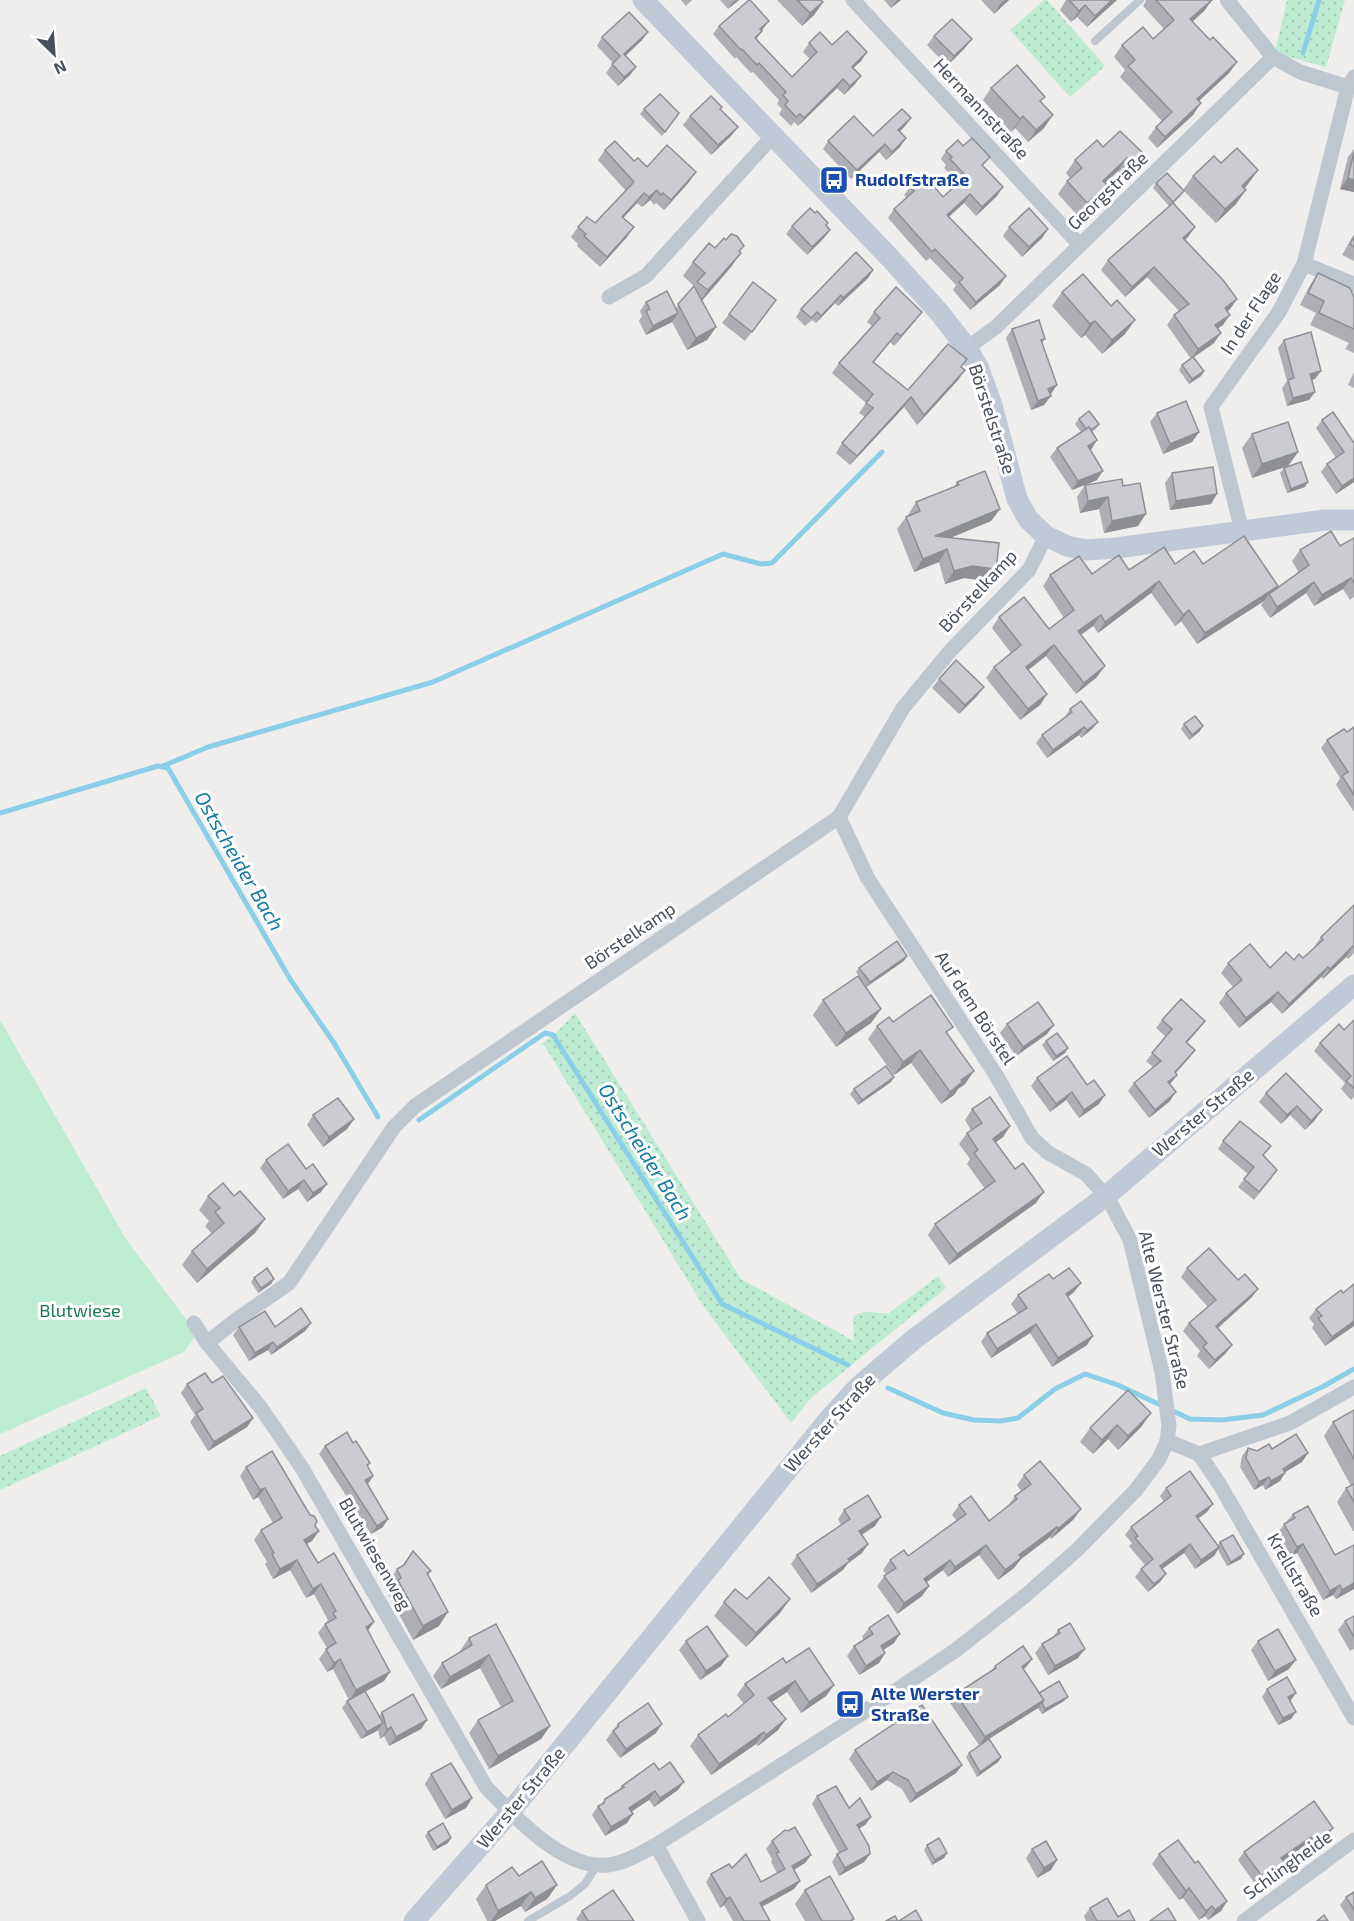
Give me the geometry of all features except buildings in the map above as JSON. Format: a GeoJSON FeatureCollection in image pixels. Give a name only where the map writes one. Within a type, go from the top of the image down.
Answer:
{"type":"FeatureCollection","features":[{"type":"Feature","properties":{"kind":"main road","name":"Börstelstraße"},"geometry":{"type":"LineString","coordinates":[[643,0],[891,259],[938,311],[967,348],[979,369],[992,405],[1017,499],[1028,519],[1046,536],[1067,546],[1086,550],[1325,520],[1354,520]]}},
{"type":"Feature","properties":{"kind":"main road","name":"Werster Straße"},"geometry":{"type":"LineString","coordinates":[[414,1921],[510,1812],[821,1429],[858,1387],[913,1340],[1106,1196],[1354,985]]}},
{"type":"Feature","properties":{"kind":"street","name":"Hermannstraße"},"geometry":{"type":"LineString","coordinates":[[854,0],[1080,245]]}},
{"type":"Feature","properties":{"kind":"street"},"geometry":{"type":"LineString","coordinates":[[1227,0],[1273,57],[1300,72],[1351,82]]}},
{"type":"Feature","properties":{"kind":"street","name":"Georgstraße"},"geometry":{"type":"LineString","coordinates":[[967,348],[996,327],[1273,57]]}},
{"type":"Feature","properties":{"kind":"street","name":"In der Flage"},"geometry":{"type":"LineString","coordinates":[[1242,531],[1211,407],[1279,312],[1304,264],[1351,82]]}},
{"type":"Feature","properties":{"kind":"street"},"geometry":{"type":"LineString","coordinates":[[609,297],[646,276],[773,136]]}},
{"type":"Feature","properties":{"kind":"street"},"geometry":{"type":"LineString","coordinates":[[1304,264],[1354,284]]}},
{"type":"Feature","properties":{"kind":"street","name":"Börstelkamp"},"geometry":{"type":"LineString","coordinates":[[207,1343],[289,1283],[394,1127],[415,1106],[840,817],[903,708],[951,650],[1029,570],[1046,536]]}},
{"type":"Feature","properties":{"kind":"street","name":"Auf dem Börstel"},"geometry":{"type":"LineString","coordinates":[[840,817],[867,877],[996,1075],[1032,1138],[1047,1152],[1086,1174],[1106,1196]]}},
{"type":"Feature","properties":{"kind":"street","name":"Alte Werster Straße"},"geometry":{"type":"LineString","coordinates":[[1106,1196],[1130,1240],[1166,1394],[1168,1434]]}},
{"type":"Feature","properties":{"kind":"street","name":"Blutwiesenweg"},"geometry":{"type":"LineString","coordinates":[[194,1323],[207,1343],[261,1408],[302,1468],[486,1787],[510,1812]]}},
{"type":"Feature","properties":{"kind":"street"},"geometry":{"type":"LineString","coordinates":[[510,1812],[563,1855],[581,1863],[609,1865],[656,1845],[858,1716],[956,1650],[1026,1595],[1077,1550],[1136,1490],[1159,1459],[1168,1434],[1199,1454],[1290,1423],[1354,1387]]}},
{"type":"Feature","properties":{"kind":"street","name":"Krellstraße"},"geometry":{"type":"LineString","coordinates":[[1199,1454],[1220,1485],[1354,1718]]}},
{"type":"Feature","properties":{"kind":"street","name":"Schlingheide"},"geometry":{"type":"LineString","coordinates":[[1244,1921],[1354,1840]]}},
{"type":"Feature","properties":{"kind":"street"},"geometry":{"type":"LineString","coordinates":[[656,1845],[698,1921]]}},
{"type":"Feature","properties":{"kind":"lane"},"geometry":{"type":"LineString","coordinates":[[1095,41],[1140,0]]}},
{"type":"Feature","properties":{"kind":"lane"},"geometry":{"type":"LineString","coordinates":[[528,1921],[570,1896],[585,1884],[597,1865]]}},
{"type":"Feature","properties":{"kind":"green space"},"geometry":{"type":"Polygon","coordinates":[[[1044,0],[1047,0],[1105,66],[1070,97],[1010,30],[1044,0]]]}},
{"type":"Feature","properties":{"kind":"green space"},"geometry":{"type":"Polygon","coordinates":[[[1287,0],[1345,0],[1326,67],[1275,53],[1287,0]]]}},
{"type":"Feature","properties":{"kind":"green space"},"geometry":{"type":"Polygon","coordinates":[[[575,1013],[741,1279],[854,1341],[853,1317],[870,1312],[888,1314],[938,1276],[946,1288],[811,1398],[791,1423],[704,1307],[544,1045],[540,1045],[556,1033],[575,1013]]]}},
{"type":"Feature","properties":{"kind":"green space","name":"Blutwiese"},"geometry":{"type":"Polygon","coordinates":[[[0,1020],[126,1239],[197,1334],[184,1352],[0,1434],[0,1020]]]}},
{"type":"Feature","properties":{"kind":"green space"},"geometry":{"type":"Polygon","coordinates":[[[146,1388],[161,1416],[0,1490],[0,1456],[146,1388]]]}},
{"type":"Feature","properties":{"kind":"waterway"},"geometry":{"type":"LineString","coordinates":[[1303,53],[1319,0]]}},
{"type":"Feature","properties":{"kind":"waterway"},"geometry":{"type":"LineString","coordinates":[[163,766],[208,747],[433,682],[723,554],[761,564],[772,563],[882,452]]}},
{"type":"Feature","properties":{"kind":"waterway","name":"Ostscheider Bach"},"geometry":{"type":"LineString","coordinates":[[0,813],[158,766],[168,768],[290,979],[334,1043],[378,1117]]}},
{"type":"Feature","properties":{"kind":"waterway","name":"Ostscheider Bach"},"geometry":{"type":"LineString","coordinates":[[419,1120],[545,1033],[553,1035],[722,1304],[848,1365]]}},
{"type":"Feature","properties":{"kind":"waterway","name":"Ostscheider Bach"},"geometry":{"type":"LineString","coordinates":[[888,1388],[943,1413],[974,1420],[1001,1421],[1018,1418],[1055,1389],[1085,1374],[1118,1385],[1190,1419],[1222,1420],[1263,1415],[1354,1369]]}},
{"type":"Feature","properties":{"kind":"place","name":"Rudolfstraße"},"geometry":{"type":"Point","coordinates":[834,180]}},
{"type":"Feature","properties":{"kind":"place","name":"Alte Werster Straße"},"geometry":{"type":"Point","coordinates":[850,1704]}}]}
